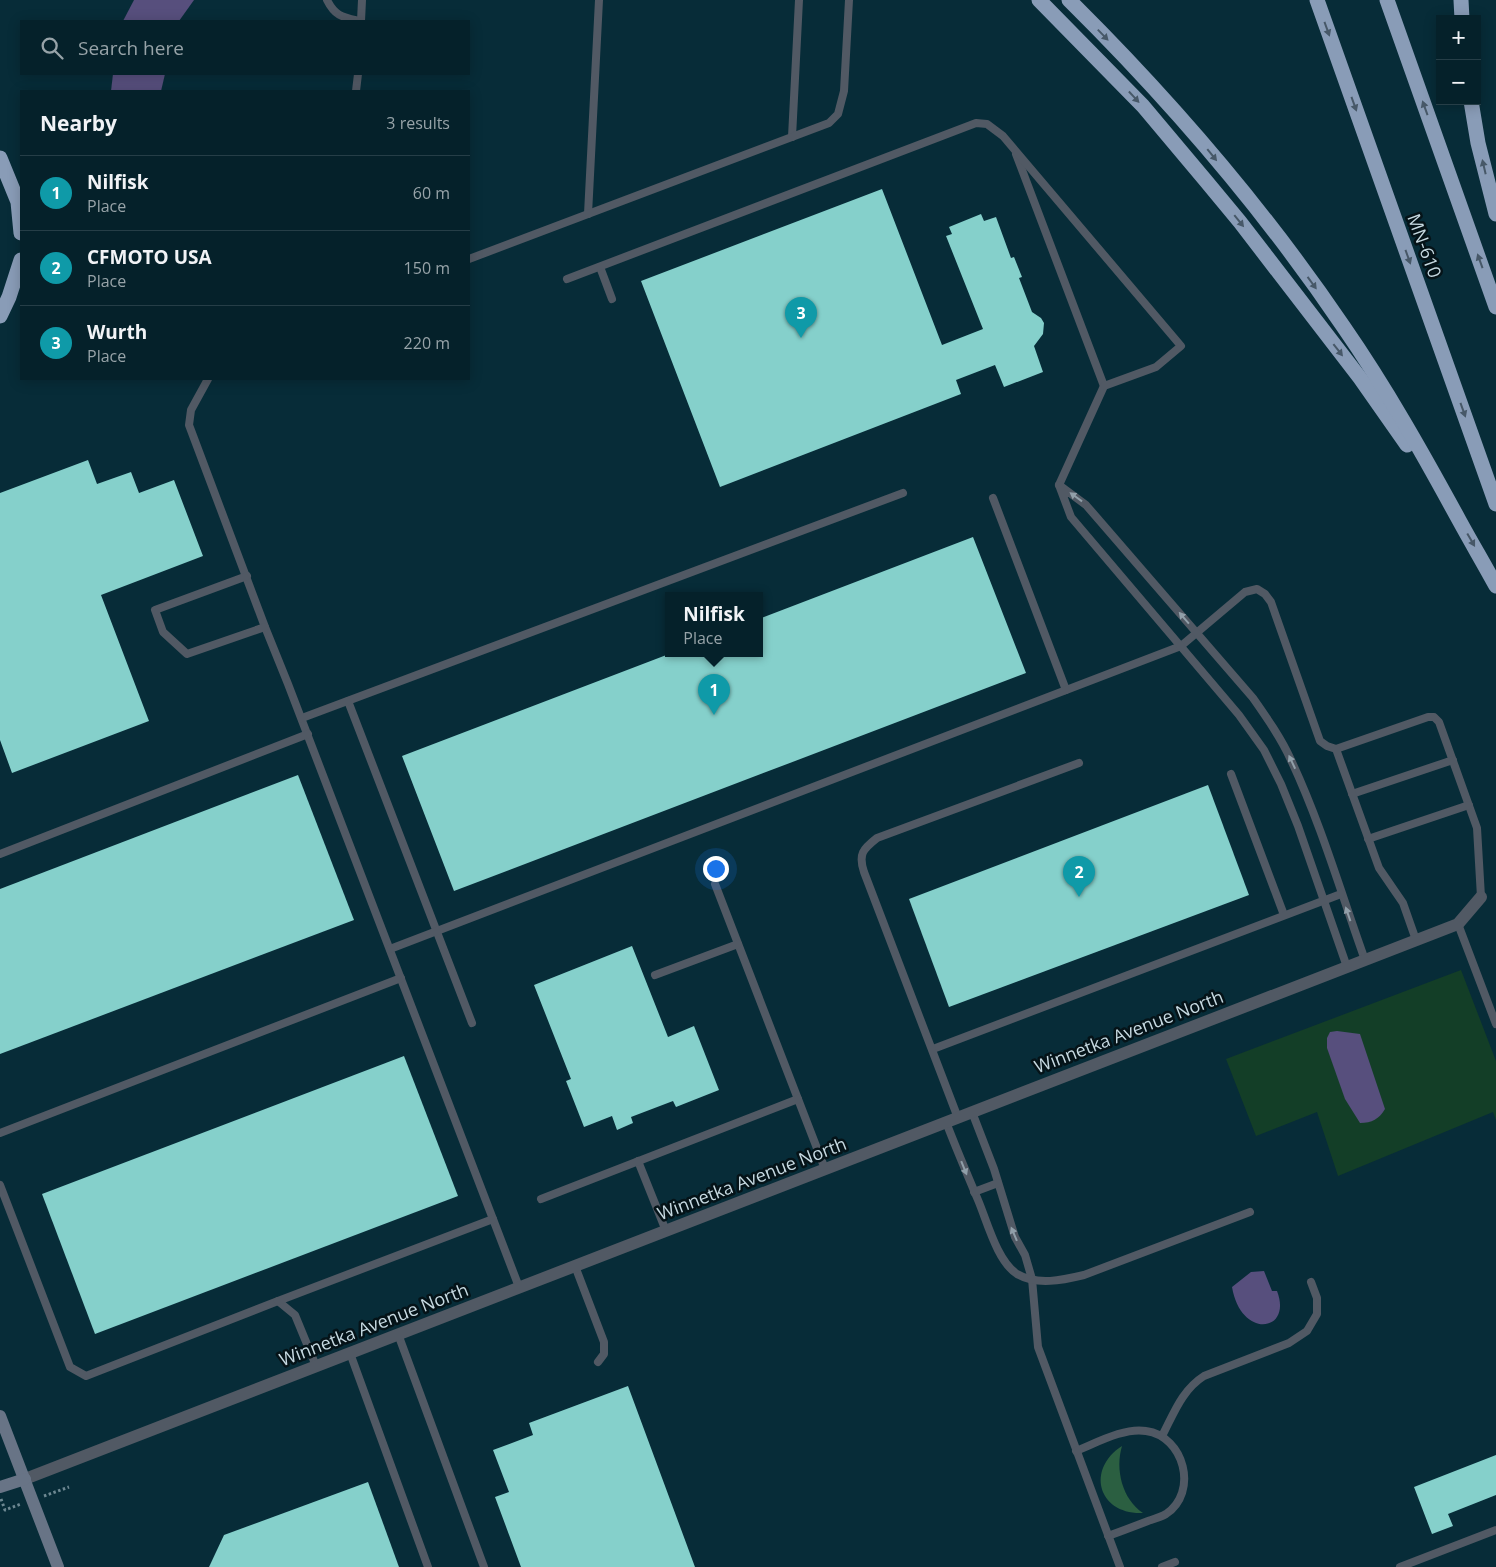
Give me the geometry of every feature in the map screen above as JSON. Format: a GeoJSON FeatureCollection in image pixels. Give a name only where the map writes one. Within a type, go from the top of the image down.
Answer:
{"type":"FeatureCollection","features":[{"type":"Feature","properties":{"kind":"highway"},"geometry":{"type":"LineString","coordinates":[[1039,0],[1162,127],[1240,222],[1360,378],[1461,522]]}},
{"type":"Feature","properties":{"kind":"highway"},"geometry":{"type":"LineString","coordinates":[[1069,0],[1167,101],[1236,183],[1343,326],[1426,459],[1496,586]]}},
{"type":"Feature","properties":{"kind":"highway","name":"MN-610"},"geometry":{"type":"LineString","coordinates":[[1317,0],[1496,504]]}},
{"type":"Feature","properties":{"kind":"highway"},"geometry":{"type":"LineString","coordinates":[[1387,0],[1496,307]]}},
{"type":"Feature","properties":{"kind":"highway"},"geometry":{"type":"LineString","coordinates":[[1461,0],[1462,15]]}},
{"type":"Feature","properties":{"kind":"highway"},"geometry":{"type":"LineString","coordinates":[[1472,105],[1478,143],[1496,214]]}},
{"type":"Feature","properties":{"kind":"highway"},"geometry":{"type":"LineString","coordinates":[[0,158],[18,202],[20,223]]}},
{"type":"Feature","properties":{"kind":"highway"},"geometry":{"type":"LineString","coordinates":[[0,316],[9,298],[20,263]]}},
{"type":"Feature","properties":{"kind":"street","name":"Winnetka Avenue North"},"geometry":{"type":"LineString","coordinates":[[25,1479],[1458,924],[1481,897]]}},
{"type":"Feature","properties":{"kind":"street"},"geometry":{"type":"LineString","coordinates":[[0,1416],[58,1567]]}},
{"type":"Feature","properties":{"kind":"street"},"geometry":{"type":"LineString","coordinates":[[0,1487],[25,1479]]}},
{"type":"Feature","properties":{"kind":"lane"},"geometry":{"type":"LineString","coordinates":[[326,0],[340,17],[355,20]]}},
{"type":"Feature","properties":{"kind":"lane"},"geometry":{"type":"LineString","coordinates":[[360,20],[362,0]]}},
{"type":"Feature","properties":{"kind":"lane"},"geometry":{"type":"LineString","coordinates":[[588,214],[599,0]]}},
{"type":"Feature","properties":{"kind":"lane"},"geometry":{"type":"LineString","coordinates":[[792,137],[799,0]]}},
{"type":"Feature","properties":{"kind":"lane"},"geometry":{"type":"LineString","coordinates":[[470,259],[829,123],[838,114],[844,91],[849,0]]}},
{"type":"Feature","properties":{"kind":"lane"},"geometry":{"type":"LineString","coordinates":[[356,90],[358,75]]}},
{"type":"Feature","properties":{"kind":"lane"},"geometry":{"type":"LineString","coordinates":[[567,279],[976,123],[987,124],[1003,136],[1181,346],[1156,367],[1104,386]]}},
{"type":"Feature","properties":{"kind":"lane"},"geometry":{"type":"LineString","coordinates":[[1014,149],[1104,386],[1059,485],[1071,517],[1239,715],[1264,750],[1281,784],[1347,967]]}},
{"type":"Feature","properties":{"kind":"lane"},"geometry":{"type":"LineString","coordinates":[[600,267],[612,299]]}},
{"type":"Feature","properties":{"kind":"lane"},"geometry":{"type":"LineString","coordinates":[[207,380],[191,410],[189,425],[519,1287]]}},
{"type":"Feature","properties":{"kind":"lane"},"geometry":{"type":"LineString","coordinates":[[1059,485],[1086,505],[1253,698],[1276,732],[1291,759],[1313,814],[1364,960]]}},
{"type":"Feature","properties":{"kind":"lane"},"geometry":{"type":"LineString","coordinates":[[302,718],[903,494]]}},
{"type":"Feature","properties":{"kind":"lane"},"geometry":{"type":"LineString","coordinates":[[993,498],[1066,690]]}},
{"type":"Feature","properties":{"kind":"lane"},"geometry":{"type":"LineString","coordinates":[[246,576],[155,610],[163,632],[187,654],[265,627]]}},
{"type":"Feature","properties":{"kind":"lane"},"geometry":{"type":"LineString","coordinates":[[390,949],[1181,646],[1245,592],[1257,589],[1271,602],[1320,741],[1336,749],[1428,717],[1434,717],[1439,722],[1477,828],[1481,897]]}},
{"type":"Feature","properties":{"kind":"lane"},"geometry":{"type":"LineString","coordinates":[[348,701],[472,1023]]}},
{"type":"Feature","properties":{"kind":"lane"},"geometry":{"type":"LineString","coordinates":[[0,854],[308,734]]}},
{"type":"Feature","properties":{"kind":"lane"},"geometry":{"type":"LineString","coordinates":[[1336,749],[1379,868],[1403,903],[1416,940]]}},
{"type":"Feature","properties":{"kind":"lane"},"geometry":{"type":"LineString","coordinates":[[1352,794],[1453,760]]}},
{"type":"Feature","properties":{"kind":"lane"},"geometry":{"type":"LineString","coordinates":[[1079,763],[877,838],[864,848],[860,861],[933,1049],[974,1192],[993,1240],[1004,1260],[1016,1273],[1032,1279],[1050,1281],[1084,1275],[1250,1212]]}},
{"type":"Feature","properties":{"kind":"lane"},"geometry":{"type":"LineString","coordinates":[[1231,774],[1284,915]]}},
{"type":"Feature","properties":{"kind":"lane"},"geometry":{"type":"LineString","coordinates":[[1368,839],[1469,805]]}},
{"type":"Feature","properties":{"kind":"lane"},"geometry":{"type":"LineString","coordinates":[[715,884],[825,1169]]}},
{"type":"Feature","properties":{"kind":"lane"},"geometry":{"type":"LineString","coordinates":[[933,1049],[1341,894]]}},
{"type":"Feature","properties":{"kind":"lane"},"geometry":{"type":"LineString","coordinates":[[1458,924],[1496,1024]]}},
{"type":"Feature","properties":{"kind":"lane"},"geometry":{"type":"LineString","coordinates":[[655,975],[738,944]]}},
{"type":"Feature","properties":{"kind":"lane"},"geometry":{"type":"LineString","coordinates":[[0,1133],[401,978]]}},
{"type":"Feature","properties":{"kind":"lane"},"geometry":{"type":"LineString","coordinates":[[541,1199],[798,1099]]}},
{"type":"Feature","properties":{"kind":"lane"},"geometry":{"type":"LineString","coordinates":[[972,1112],[1015,1237],[1025,1255],[1032,1279],[1038,1347],[1120,1567]]}},
{"type":"Feature","properties":{"kind":"lane"},"geometry":{"type":"LineString","coordinates":[[638,1161],[666,1231]]}},
{"type":"Feature","properties":{"kind":"lane"},"geometry":{"type":"LineString","coordinates":[[974,1192],[998,1183]]}},
{"type":"Feature","properties":{"kind":"lane"},"geometry":{"type":"LineString","coordinates":[[0,1185],[70,1367],[86,1376],[493,1219]]}},
{"type":"Feature","properties":{"kind":"lane"},"geometry":{"type":"LineString","coordinates":[[576,1266],[604,1342],[604,1354],[598,1362]]}},
{"type":"Feature","properties":{"kind":"lane"},"geometry":{"type":"LineString","coordinates":[[1162,1436],[1186,1391],[1194,1383],[1204,1376],[1289,1343],[1307,1331],[1317,1314],[1317,1298],[1311,1282]]}},
{"type":"Feature","properties":{"kind":"lane"},"geometry":{"type":"LineString","coordinates":[[278,1301],[295,1315],[316,1366]]}},
{"type":"Feature","properties":{"kind":"lane"},"geometry":{"type":"LineString","coordinates":[[398,1334],[484,1567]]}},
{"type":"Feature","properties":{"kind":"lane"},"geometry":{"type":"LineString","coordinates":[[350,1353],[428,1567]]}},
{"type":"Feature","properties":{"kind":"lane"},"geometry":{"type":"LineString","coordinates":[[1076,1451],[1131,1430],[1147,1431],[1162,1436],[1174,1447],[1182,1461],[1185,1476],[1183,1490],[1176,1503],[1166,1514],[1108,1536]]}},
{"type":"Feature","properties":{"kind":"lane"},"geometry":{"type":"LineString","coordinates":[[1400,1567],[1496,1530]]}},
{"type":"Feature","properties":{"kind":"lane"},"geometry":{"type":"LineString","coordinates":[[1162,1567],[1175,1562]]}},
{"type":"Feature","properties":{"kind":"path"},"geometry":{"type":"LineString","coordinates":[[0,1496],[5,1510]]}},
{"type":"Feature","properties":{"kind":"green space"},"geometry":{"type":"Polygon","coordinates":[[[1461,970],[1496,1061],[1496,1120],[1493,1112],[1338,1176],[1317,1112],[1256,1136],[1226,1059],[1461,970]]]}},
{"type":"Feature","properties":{"kind":"green space"},"geometry":{"type":"Polygon","coordinates":[[[1122,1446],[1119,1464],[1122,1483],[1130,1500],[1143,1513],[1128,1512],[1116,1507],[1107,1499],[1102,1489],[1103,1467],[1110,1456],[1122,1446]]]}},
{"type":"Feature","properties":{"kind":"shaded area"},"geometry":{"type":"Polygon","coordinates":[[[134,0],[194,0],[180,20],[124,20],[134,0]]]}},
{"type":"Feature","properties":{"kind":"shaded area"},"geometry":{"type":"Polygon","coordinates":[[[113,75],[165,75],[161,90],[111,90],[113,75]]]}},
{"type":"Feature","properties":{"kind":"shaded area"},"geometry":{"type":"Polygon","coordinates":[[[1330,1032],[1360,1034],[1385,1109],[1378,1118],[1372,1121],[1360,1123],[1345,1099],[1327,1048],[1327,1038],[1330,1032]]]}},
{"type":"Feature","properties":{"kind":"shaded area"},"geometry":{"type":"Polygon","coordinates":[[[1264,1271],[1272,1291],[1277,1291],[1280,1305],[1278,1315],[1272,1322],[1264,1324],[1254,1322],[1245,1316],[1237,1304],[1232,1287],[1251,1272],[1264,1271]]]}},
{"type":"Feature","properties":{"kind":"building"},"geometry":{"type":"Polygon","coordinates":[[[882,189],[942,345],[983,329],[946,236],[952,234],[949,227],[981,214],[984,221],[996,217],[1011,258],[1014,257],[1022,277],[1019,278],[1032,312],[1041,318],[1044,323],[1043,334],[1034,346],[1043,372],[1004,387],[995,365],[956,380],[961,394],[720,487],[641,281],[882,189]]]}},
{"type":"Feature","properties":{"kind":"building"},"geometry":{"type":"Polygon","coordinates":[[[88,460],[97,484],[131,472],[139,493],[174,480],[203,556],[101,595],[149,721],[12,773],[0,740],[0,493],[88,460]]]}},
{"type":"Feature","properties":{"kind":"building"},"geometry":{"type":"Polygon","coordinates":[[[973,537],[1026,673],[454,891],[402,756],[665,656],[763,657],[763,617],[973,537]]]}},
{"type":"Feature","properties":{"kind":"building"},"geometry":{"type":"Polygon","coordinates":[[[298,775],[354,920],[0,1054],[0,889],[298,775]]]}},
{"type":"Feature","properties":{"kind":"building"},"geometry":{"type":"Polygon","coordinates":[[[1208,785],[1249,895],[949,1007],[909,899],[1208,785]]]}},
{"type":"Feature","properties":{"kind":"building"},"geometry":{"type":"Polygon","coordinates":[[[632,946],[668,1037],[694,1026],[719,1090],[676,1107],[673,1101],[631,1117],[633,1123],[617,1130],[612,1116],[584,1127],[566,1081],[571,1079],[534,985],[632,946]]]}},
{"type":"Feature","properties":{"kind":"building"},"geometry":{"type":"Polygon","coordinates":[[[404,1056],[458,1196],[95,1334],[42,1194],[404,1056]]]}},
{"type":"Feature","properties":{"kind":"building"},"geometry":{"type":"Polygon","coordinates":[[[628,1386],[695,1567],[521,1567],[495,1497],[509,1492],[493,1450],[533,1435],[529,1423],[628,1386]]]}},
{"type":"Feature","properties":{"kind":"building"},"geometry":{"type":"Polygon","coordinates":[[[1496,1455],[1496,1495],[1448,1514],[1453,1526],[1432,1534],[1414,1487],[1496,1455]]]}},
{"type":"Feature","properties":{"kind":"building"},"geometry":{"type":"Polygon","coordinates":[[[368,1482],[399,1567],[209,1567],[224,1535],[368,1482]]]}},
{"type":"Feature","properties":{"kind":"place","name":"Wurth"},"geometry":{"type":"Point","coordinates":[801,338]}},
{"type":"Feature","properties":{"kind":"place","name":"Nilfisk"},"geometry":{"type":"Point","coordinates":[714,715]}},
{"type":"Feature","properties":{"kind":"place","name":"CFMOTO USA"},"geometry":{"type":"Point","coordinates":[1079,897]}}]}
